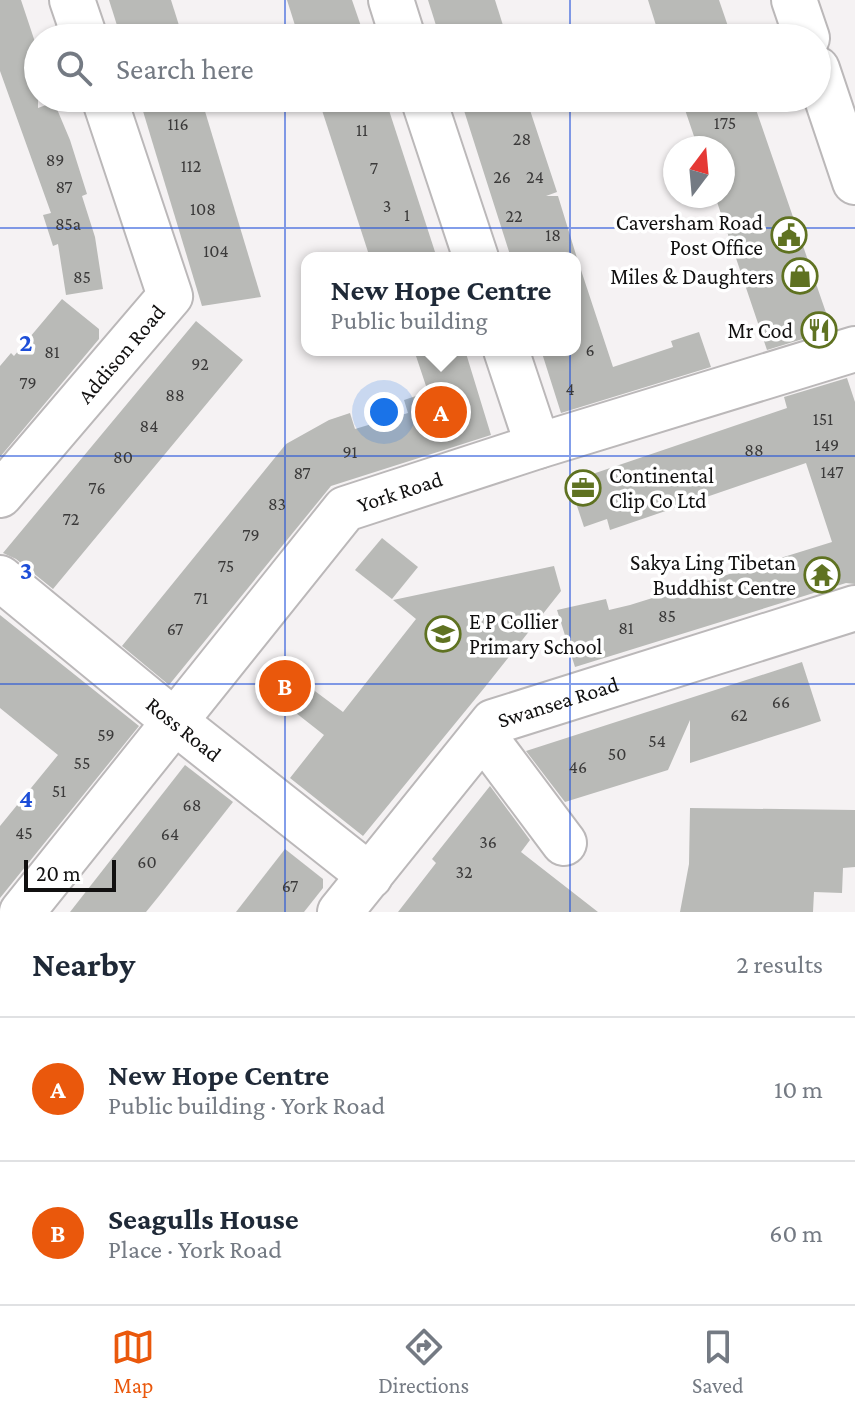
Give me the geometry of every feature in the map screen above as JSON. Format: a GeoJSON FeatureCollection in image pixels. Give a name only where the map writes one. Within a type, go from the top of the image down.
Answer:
{"type":"FeatureCollection","features":[{"type":"Feature","properties":{"kind":"street"},"geometry":{"type":"LineString","coordinates":[[72,0],[80,24]]}},
{"type":"Feature","properties":{"kind":"street"},"geometry":{"type":"LineString","coordinates":[[391,0],[399,24]]}},
{"type":"Feature","properties":{"kind":"street"},"geometry":{"type":"LineString","coordinates":[[794,0],[802,24]]}},
{"type":"Feature","properties":{"kind":"street"},"geometry":{"type":"LineString","coordinates":[[831,111],[855,182]]}},
{"type":"Feature","properties":{"kind":"street","name":"Addison Road"},"geometry":{"type":"LineString","coordinates":[[0,495],[170,296],[109,112]]}},
{"type":"Feature","properties":{"kind":"street"},"geometry":{"type":"LineString","coordinates":[[428,112],[474,252]]}},
{"type":"Feature","properties":{"kind":"street","name":"York Road"},"geometry":{"type":"LineString","coordinates":[[22,912],[345,509],[855,349]]}},
{"type":"Feature","properties":{"kind":"street"},"geometry":{"type":"LineString","coordinates":[[508,356],[538,446]]}},
{"type":"Feature","properties":{"kind":"street","name":"Ross Road"},"geometry":{"type":"LineString","coordinates":[[0,578],[370,876]]}},
{"type":"Feature","properties":{"kind":"street","name":"Swansea Road"},"geometry":{"type":"LineString","coordinates":[[340,912],[493,722],[855,608]]}},
{"type":"Feature","properties":{"kind":"street"},"geometry":{"type":"LineString","coordinates":[[483,735],[564,843]]}},
{"type":"Feature","properties":{"kind":"building"},"geometry":{"type":"Polygon","coordinates":[[[0,0],[21,0],[29,24],[24,24],[24,112],[58,112],[87,194],[82,196],[95,237],[103,289],[66,295],[58,244],[53,246],[43,215],[51,213],[0,71],[0,0]]]}},
{"type":"Feature","properties":{"kind":"building"},"geometry":{"type":"Polygon","coordinates":[[[109,0],[171,0],[179,24],[117,24],[109,0]]]}},
{"type":"Feature","properties":{"kind":"building"},"geometry":{"type":"Polygon","coordinates":[[[287,0],[352,0],[360,24],[295,24],[287,0]]]}},
{"type":"Feature","properties":{"kind":"building"},"geometry":{"type":"Polygon","coordinates":[[[428,0],[495,0],[503,24],[436,24],[428,0]]]}},
{"type":"Feature","properties":{"kind":"building"},"geometry":{"type":"Polygon","coordinates":[[[648,0],[719,0],[727,24],[656,24],[648,0]]]}},
{"type":"Feature","properties":{"kind":"building"},"geometry":{"type":"Polygon","coordinates":[[[143,112],[205,112],[261,297],[202,306],[143,112]]]}},
{"type":"Feature","properties":{"kind":"building"},"geometry":{"type":"Polygon","coordinates":[[[323,112],[390,112],[435,252],[368,252],[323,112]]]}},
{"type":"Feature","properties":{"kind":"building"},"geometry":{"type":"Polygon","coordinates":[[[464,112],[531,112],[557,192],[546,196],[558,196],[575,252],[509,252],[464,112]]]}},
{"type":"Feature","properties":{"kind":"building"},"geometry":{"type":"Polygon","coordinates":[[[686,112],[757,112],[832,330],[767,350],[719,208],[735,208],[735,136],[694,136],[686,112]]]}},
{"type":"Feature","properties":{"kind":"building"},"geometry":{"type":"Polygon","coordinates":[[[581,270],[613,367],[673,347],[671,341],[699,332],[711,367],[561,413],[543,356],[581,356],[581,270]]]}},
{"type":"Feature","properties":{"kind":"building"},"geometry":{"type":"Polygon","coordinates":[[[62,299],[99,329],[99,339],[0,457],[0,366],[11,353],[14,356],[62,299]]]}},
{"type":"Feature","properties":{"kind":"building"},"geometry":{"type":"Polygon","coordinates":[[[196,321],[243,360],[53,589],[16,559],[3,553],[196,321]]]}},
{"type":"Feature","properties":{"kind":"building"},"geometry":{"type":"Polygon","coordinates":[[[416,356],[467,356],[491,435],[331,486],[169,685],[122,646],[286,444],[329,420],[350,413],[355,429],[408,413],[404,400],[428,392],[416,356]]]}},
{"type":"Feature","properties":{"kind":"building"},"geometry":{"type":"Polygon","coordinates":[[[847,378],[855,402],[855,584],[846,583],[575,667],[557,610],[606,599],[609,610],[630,605],[832,542],[806,463],[610,530],[607,519],[584,527],[569,482],[787,408],[784,397],[847,378]]]}},
{"type":"Feature","properties":{"kind":"building"},"geometry":{"type":"Polygon","coordinates":[[[382,538],[418,567],[392,599],[355,570],[382,538]]]}},
{"type":"Feature","properties":{"kind":"building"},"geometry":{"type":"Polygon","coordinates":[[[554,566],[561,591],[363,836],[290,778],[324,735],[263,687],[280,665],[343,712],[416,619],[393,600],[554,566]]]}},
{"type":"Feature","properties":{"kind":"building"},"geometry":{"type":"Polygon","coordinates":[[[0,615],[139,726],[0,898],[0,826],[58,755],[0,708],[0,615]]]}},
{"type":"Feature","properties":{"kind":"building"},"geometry":{"type":"Polygon","coordinates":[[[802,662],[821,721],[800,728],[690,763],[690,720],[668,770],[565,802],[526,751],[802,662]]]}},
{"type":"Feature","properties":{"kind":"building"},"geometry":{"type":"Polygon","coordinates":[[[185,765],[233,802],[146,912],[70,912],[185,765]]]}},
{"type":"Feature","properties":{"kind":"building"},"geometry":{"type":"Polygon","coordinates":[[[490,786],[530,840],[521,852],[598,912],[398,912],[436,863],[432,859],[490,786]]]}},
{"type":"Feature","properties":{"kind":"building"},"geometry":{"type":"Polygon","coordinates":[[[690,808],[855,810],[855,867],[843,868],[842,893],[814,892],[813,912],[680,912],[689,864],[690,808]]]}},
{"type":"Feature","properties":{"kind":"building"},"geometry":{"type":"Polygon","coordinates":[[[285,849],[323,879],[323,888],[304,912],[236,912],[285,849]]]}},
{"type":"Feature","properties":{"kind":"place","name":"Caversham Road Post Office"},"geometry":{"type":"Point","coordinates":[789,235]}},
{"type":"Feature","properties":{"kind":"place","name":"Miles & Daughters"},"geometry":{"type":"Point","coordinates":[800,276]}},
{"type":"Feature","properties":{"kind":"place","name":"Mr Cod"},"geometry":{"type":"Point","coordinates":[819,330]}},
{"type":"Feature","properties":{"kind":"place","name":"New Hope Centre"},"geometry":{"type":"Point","coordinates":[441,412]}},
{"type":"Feature","properties":{"kind":"place","name":"Continental Clip Co Ltd"},"geometry":{"type":"Point","coordinates":[583,488]}},
{"type":"Feature","properties":{"kind":"place","name":"Sakya Ling Tibetan Buddhist Centre"},"geometry":{"type":"Point","coordinates":[822,575]}},
{"type":"Feature","properties":{"kind":"place","name":"E P Collier Primary School"},"geometry":{"type":"Point","coordinates":[443,634]}},
{"type":"Feature","properties":{"kind":"place","name":"Seagulls House"},"geometry":{"type":"Point","coordinates":[285,686]}}]}
